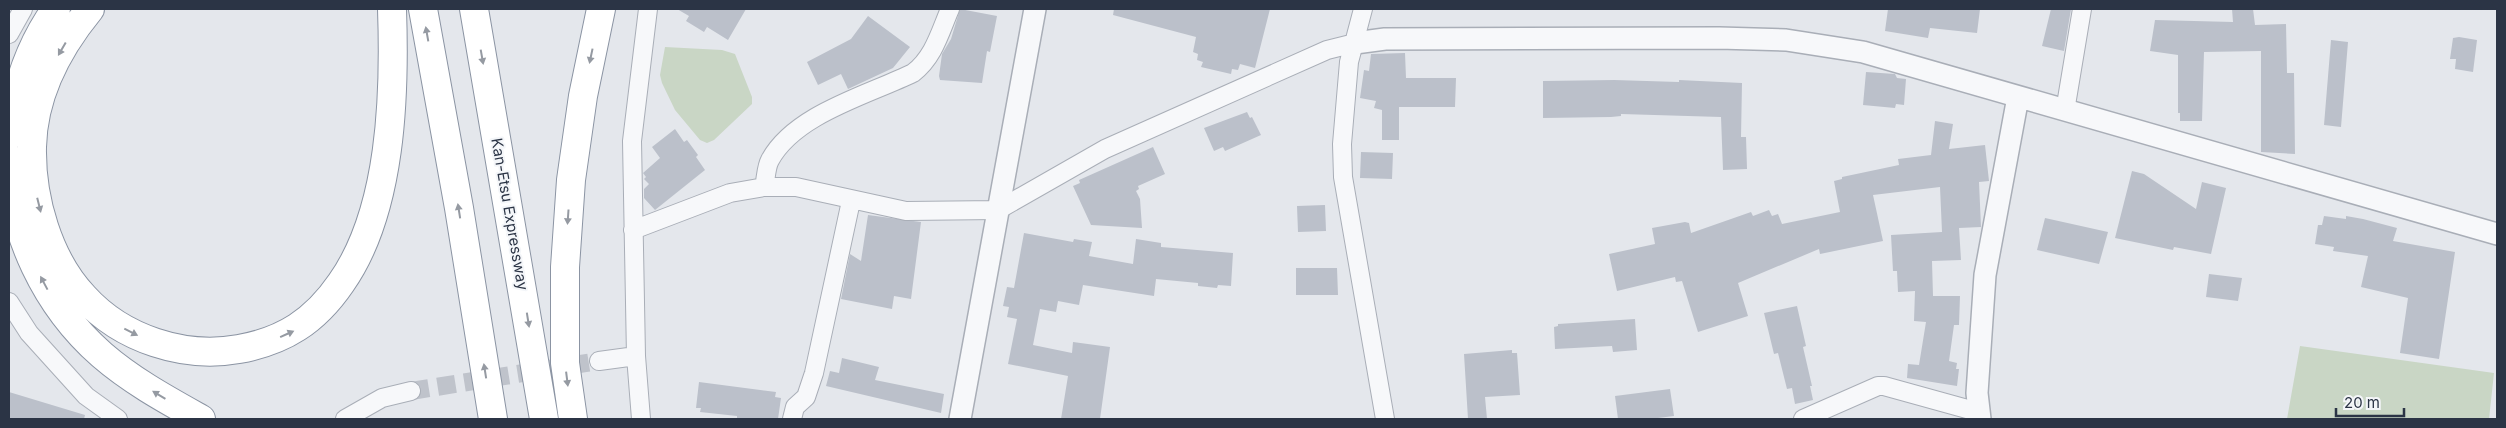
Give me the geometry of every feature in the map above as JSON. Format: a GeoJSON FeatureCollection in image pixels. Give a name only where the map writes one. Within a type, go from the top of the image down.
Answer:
{"type":"FeatureCollection","features":[{"type":"Feature","properties":{"kind":"highway"},"geometry":{"type":"LineString","coordinates":[[9,136],[14,103],[27,63],[45,25],[56,9]]}},
{"type":"Feature","properties":{"kind":"highway"},"geometry":{"type":"LineString","coordinates":[[90,9],[72,31],[51,68],[38,108],[32,146],[35,189],[46,230],[61,264],[83,297],[114,323],[149,341],[175,348],[222,352],[261,345],[294,331],[319,310],[342,282],[362,245],[378,195],[389,136],[394,76],[392,9]]}},
{"type":"Feature","properties":{"kind":"highway"},"geometry":{"type":"LineString","coordinates":[[423,9],[459,208],[493,419]]}},
{"type":"Feature","properties":{"kind":"highway","name":"Kan-Etsu Expressway"},"geometry":{"type":"LineString","coordinates":[[474,9],[544,419]]}},
{"type":"Feature","properties":{"kind":"highway"},"geometry":{"type":"LineString","coordinates":[[573,419],[565,363],[565,267],[569,209],[583,96],[601,9]]}},
{"type":"Feature","properties":{"kind":"highway"},"geometry":{"type":"LineString","coordinates":[[9,158],[9,179],[17,219],[32,260],[50,294],[74,327],[103,356],[140,383],[201,419]]}},
{"type":"Feature","properties":{"kind":"street"},"geometry":{"type":"LineString","coordinates":[[9,34],[23,9]]}},
{"type":"Feature","properties":{"kind":"street"},"geometry":{"type":"LineString","coordinates":[[641,419],[636,356],[632,141],[648,9]]}},
{"type":"Feature","properties":{"kind":"street"},"geometry":{"type":"LineString","coordinates":[[764,186],[770,161],[797,128],[830,110],[913,73],[922,65],[932,52],[950,9]]}},
{"type":"Feature","properties":{"kind":"street"},"geometry":{"type":"LineString","coordinates":[[960,419],[1036,9]]}},
{"type":"Feature","properties":{"kind":"street"},"geometry":{"type":"LineString","coordinates":[[1363,9],[1349,62],[1342,144],[1343,177],[1385,419]]}},
{"type":"Feature","properties":{"kind":"street"},"geometry":{"type":"LineString","coordinates":[[2066,111],[2082,9]]}},
{"type":"Feature","properties":{"kind":"street"},"geometry":{"type":"LineString","coordinates":[[633,230],[730,193],[764,186],[796,187],[851,201],[906,211],[998,210],[1105,149],[1327,50],[1355,43],[1385,39],[1497,38],[1786,40],[1863,52],[1914,65],[2066,111],[2497,234]]}},
{"type":"Feature","properties":{"kind":"street"},"geometry":{"type":"LineString","coordinates":[[1803,419],[1878,386],[1893,388],[1979,416],[1981,304],[1984,275],[2018,97]]}},
{"type":"Feature","properties":{"kind":"street"},"geometry":{"type":"LineString","coordinates":[[792,419],[795,407],[806,397],[814,373],[851,201]]}},
{"type":"Feature","properties":{"kind":"street"},"geometry":{"type":"LineString","coordinates":[[9,302],[29,333],[86,396],[118,419]]}},
{"type":"Feature","properties":{"kind":"street"},"geometry":{"type":"LineString","coordinates":[[599,362],[636,356]]}},
{"type":"Feature","properties":{"kind":"street"},"geometry":{"type":"LineString","coordinates":[[345,419],[382,398],[411,391]]}},
{"type":"Feature","properties":{"kind":"green space"},"geometry":{"type":"Polygon","coordinates":[[[665,47],[722,50],[735,54],[752,97],[752,104],[714,140],[707,143],[700,140],[675,110],[660,75],[665,47]]]}},
{"type":"Feature","properties":{"kind":"green space"},"geometry":{"type":"Polygon","coordinates":[[[2300,346],[2494,373],[2489,419],[2287,419],[2300,346]]]}},
{"type":"Feature","properties":{"kind":"building"},"geometry":{"type":"Polygon","coordinates":[[[677,9],[746,9],[728,40],[707,27],[704,32],[686,21],[689,16],[677,9]]]}},
{"type":"Feature","properties":{"kind":"building"},"geometry":{"type":"Polygon","coordinates":[[[960,9],[997,16],[990,52],[987,51],[982,83],[940,80],[942,54],[951,39],[960,9]]]}},
{"type":"Feature","properties":{"kind":"building"},"geometry":{"type":"Polygon","coordinates":[[[1114,9],[1270,9],[1255,68],[1240,64],[1238,70],[1232,69],[1231,74],[1201,67],[1203,62],[1197,60],[1198,54],[1193,52],[1196,37],[1113,15],[1114,9]]]}},
{"type":"Feature","properties":{"kind":"building"},"geometry":{"type":"Polygon","coordinates":[[[1888,9],[1980,9],[1977,33],[1930,28],[1928,38],[1885,31],[1888,9]]]}},
{"type":"Feature","properties":{"kind":"building"},"geometry":{"type":"Polygon","coordinates":[[[2051,9],[2071,9],[2064,51],[2042,46],[2051,9]]]}},
{"type":"Feature","properties":{"kind":"building"},"geometry":{"type":"Polygon","coordinates":[[[2232,9],[2253,9],[2255,25],[2286,24],[2287,73],[2294,73],[2295,154],[2261,152],[2261,51],[2204,52],[2202,121],[2180,121],[2180,113],[2178,113],[2178,55],[2150,51],[2155,20],[2233,22],[2232,9]]]}},
{"type":"Feature","properties":{"kind":"building"},"geometry":{"type":"Polygon","coordinates":[[[868,16],[910,47],[893,68],[848,89],[841,74],[818,85],[807,62],[851,39],[868,16]]]}},
{"type":"Feature","properties":{"kind":"building"},"geometry":{"type":"Polygon","coordinates":[[[2453,38],[2477,40],[2473,72],[2455,69],[2456,59],[2450,59],[2453,38]]]}},
{"type":"Feature","properties":{"kind":"building"},"geometry":{"type":"Polygon","coordinates":[[[2331,40],[2348,42],[2341,127],[2324,125],[2331,40]]]}},
{"type":"Feature","properties":{"kind":"building"},"geometry":{"type":"Polygon","coordinates":[[[1405,53],[1406,78],[1456,78],[1455,107],[1399,107],[1399,140],[1382,140],[1382,110],[1374,108],[1376,101],[1360,98],[1364,70],[1369,71],[1371,54],[1405,53]]]}},
{"type":"Feature","properties":{"kind":"building"},"geometry":{"type":"Polygon","coordinates":[[[1866,72],[1895,74],[1897,78],[1906,79],[1904,105],[1896,104],[1895,108],[1863,105],[1866,72]]]}},
{"type":"Feature","properties":{"kind":"building"},"geometry":{"type":"Polygon","coordinates":[[[1614,80],[1679,82],[1679,80],[1742,83],[1741,137],[1746,137],[1747,169],[1723,170],[1721,117],[1621,114],[1621,116],[1611,117],[1543,118],[1543,81],[1614,80]]]}},
{"type":"Feature","properties":{"kind":"building"},"geometry":{"type":"Polygon","coordinates":[[[1247,112],[1250,118],[1252,117],[1261,135],[1225,151],[1223,147],[1214,151],[1204,128],[1247,112]]]}},
{"type":"Feature","properties":{"kind":"building"},"geometry":{"type":"Polygon","coordinates":[[[1935,121],[1953,124],[1949,149],[1985,145],[1989,181],[1979,182],[1981,227],[1959,228],[1961,260],[1932,261],[1933,296],[1960,296],[1959,325],[1954,325],[1949,361],[1957,363],[1956,369],[1959,369],[1957,386],[1907,378],[1908,364],[1919,365],[1926,322],[1914,321],[1915,291],[1898,292],[1897,271],[1893,271],[1891,235],[1942,232],[1940,187],[1873,195],[1883,241],[1820,254],[1819,249],[1738,283],[1748,316],[1698,332],[1682,281],[1676,282],[1675,277],[1617,291],[1609,254],[1655,244],[1652,228],[1685,222],[1689,223],[1691,233],[1751,212],[1753,216],[1769,210],[1772,216],[1778,214],[1782,224],[1840,212],[1834,181],[1842,179],[1842,177],[1899,165],[1898,159],[1931,155],[1935,121]]]}},
{"type":"Feature","properties":{"kind":"building"},"geometry":{"type":"Polygon","coordinates":[[[675,129],[684,142],[687,140],[698,155],[696,157],[705,170],[655,210],[644,198],[644,189],[649,184],[644,179],[646,177],[643,173],[660,158],[652,147],[675,129]]]}},
{"type":"Feature","properties":{"kind":"building"},"geometry":{"type":"Polygon","coordinates":[[[1153,147],[1165,174],[1138,186],[1139,189],[1136,191],[1140,199],[1142,228],[1091,225],[1073,186],[1080,183],[1079,180],[1153,147]]]}},
{"type":"Feature","properties":{"kind":"building"},"geometry":{"type":"Polygon","coordinates":[[[1361,152],[1393,153],[1392,179],[1360,178],[1361,152]]]}},
{"type":"Feature","properties":{"kind":"building"},"geometry":{"type":"Polygon","coordinates":[[[2132,171],[2144,174],[2196,209],[2202,182],[2226,188],[2211,254],[2174,247],[2173,250],[2115,238],[2132,171]]]}},
{"type":"Feature","properties":{"kind":"building"},"geometry":{"type":"Polygon","coordinates":[[[1325,205],[1326,231],[1298,232],[1297,206],[1325,205]]]}},
{"type":"Feature","properties":{"kind":"building"},"geometry":{"type":"Polygon","coordinates":[[[868,215],[921,222],[911,299],[894,296],[892,309],[841,299],[850,254],[861,261],[868,215]]]}},
{"type":"Feature","properties":{"kind":"building"},"geometry":{"type":"Polygon","coordinates":[[[2324,216],[2346,219],[2346,216],[2397,228],[2393,241],[2455,252],[2439,359],[2400,353],[2408,298],[2361,287],[2368,256],[2333,251],[2334,247],[2315,244],[2318,225],[2322,225],[2324,216]]]}},
{"type":"Feature","properties":{"kind":"building"},"geometry":{"type":"Polygon","coordinates":[[[2045,218],[2108,232],[2099,264],[2037,250],[2045,218]]]}},
{"type":"Feature","properties":{"kind":"building"},"geometry":{"type":"Polygon","coordinates":[[[1024,233],[1073,242],[1074,239],[1092,242],[1089,256],[1133,264],[1136,239],[1161,243],[1161,247],[1233,253],[1231,286],[1218,285],[1217,288],[1198,286],[1198,283],[1156,279],[1154,296],[1083,285],[1079,305],[1058,301],[1056,312],[1040,309],[1033,345],[1072,353],[1073,342],[1110,347],[1100,419],[1061,419],[1068,376],[1008,364],[1017,319],[1007,317],[1009,307],[1003,306],[1007,287],[1014,288],[1024,233]]]}},
{"type":"Feature","properties":{"kind":"building"},"geometry":{"type":"Polygon","coordinates":[[[1296,268],[1337,268],[1338,295],[1296,295],[1296,268]]]}},
{"type":"Feature","properties":{"kind":"building"},"geometry":{"type":"Polygon","coordinates":[[[2209,274],[2242,278],[2238,301],[2206,297],[2209,274]]]}},
{"type":"Feature","properties":{"kind":"building"},"geometry":{"type":"Polygon","coordinates":[[[1797,306],[1806,346],[1803,347],[1812,386],[1810,386],[1813,400],[1795,404],[1792,388],[1787,389],[1778,353],[1774,354],[1764,313],[1797,306]]]}},
{"type":"Feature","properties":{"kind":"building"},"geometry":{"type":"Polygon","coordinates":[[[1635,319],[1637,350],[1613,352],[1612,346],[1555,349],[1554,327],[1558,326],[1558,324],[1635,319]]]}},
{"type":"Feature","properties":{"kind":"building"},"geometry":{"type":"Polygon","coordinates":[[[1512,350],[1512,353],[1517,353],[1520,395],[1485,397],[1487,419],[1468,419],[1464,354],[1512,350]]]}},
{"type":"Feature","properties":{"kind":"building"},"geometry":{"type":"Polygon","coordinates":[[[842,358],[879,367],[875,380],[944,394],[941,413],[826,386],[830,371],[839,373],[842,358]]]}},
{"type":"Feature","properties":{"kind":"building"},"geometry":{"type":"Polygon","coordinates":[[[699,382],[776,392],[775,397],[781,398],[778,419],[737,419],[737,416],[700,412],[701,408],[696,408],[699,382]]]}},
{"type":"Feature","properties":{"kind":"building"},"geometry":{"type":"Polygon","coordinates":[[[1670,389],[1674,416],[1650,419],[1618,419],[1615,396],[1670,389]]]}},
{"type":"Feature","properties":{"kind":"building"},"geometry":{"type":"Polygon","coordinates":[[[9,392],[85,415],[84,419],[9,419],[9,392]]]}},
{"type":"Feature","properties":{"kind":"tunnel"},"geometry":{"type":"LineString","coordinates":[[411,391],[599,361]]}}]}
